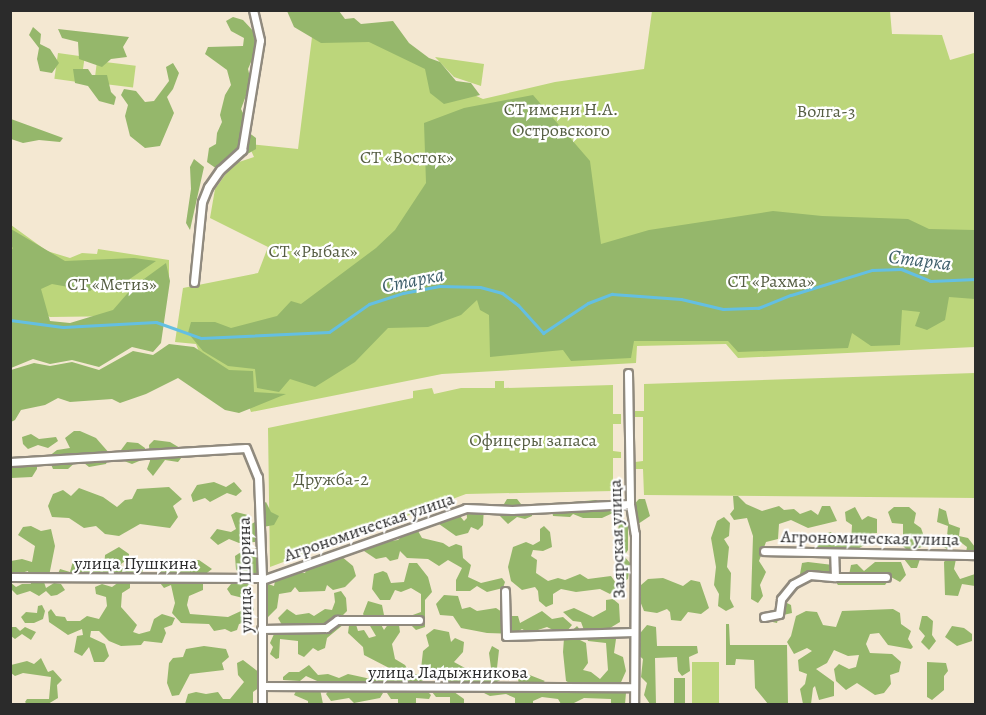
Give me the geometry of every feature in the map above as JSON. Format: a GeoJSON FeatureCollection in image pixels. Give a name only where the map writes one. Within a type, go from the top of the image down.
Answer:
{"type":"FeatureCollection","features":[{"type":"Feature","properties":{"kind":"street"},"geometry":{"type":"LineString","coordinates":[[194,282],[202,202],[208,187],[220,170],[242,150],[260,40],[253,10]]}},
{"type":"Feature","properties":{"kind":"street","name":"Заярская улица"},"geometry":{"type":"LineString","coordinates":[[628,373],[630,504],[635,534],[634,705]]}},
{"type":"Feature","properties":{"kind":"street","name":"улица Шорина"},"geometry":{"type":"LineString","coordinates":[[10,462],[246,448],[258,477],[262,579],[262,705]]}},
{"type":"Feature","properties":{"kind":"street","name":"Агрономическая улица"},"geometry":{"type":"LineString","coordinates":[[262,579],[466,508],[512,510],[630,504]]}},
{"type":"Feature","properties":{"kind":"street","name":"Агрономическая улица"},"geometry":{"type":"LineString","coordinates":[[764,551],[975,555]]}},
{"type":"Feature","properties":{"kind":"street"},"geometry":{"type":"LineString","coordinates":[[834,553],[835,577]]}},
{"type":"Feature","properties":{"kind":"street"},"geometry":{"type":"LineString","coordinates":[[764,617],[779,614],[781,598],[793,584],[810,575],[886,577]]}},
{"type":"Feature","properties":{"kind":"street","name":"улица Пушкина"},"geometry":{"type":"LineString","coordinates":[[10,577],[262,579]]}},
{"type":"Feature","properties":{"kind":"street"},"geometry":{"type":"LineString","coordinates":[[505,591],[506,636],[634,632]]}},
{"type":"Feature","properties":{"kind":"street"},"geometry":{"type":"LineString","coordinates":[[261,629],[326,628],[337,620],[419,620]]}},
{"type":"Feature","properties":{"kind":"street","name":"улица Ладыжникова"},"geometry":{"type":"LineString","coordinates":[[262,686],[634,687]]}},
{"type":"Feature","properties":{"kind":"green space"},"geometry":{"type":"Polygon","coordinates":[[[287,11],[339,11],[345,19],[354,18],[361,24],[393,21],[409,43],[429,58],[440,62],[456,81],[471,83],[480,95],[444,104],[430,93],[425,69],[369,42],[321,43],[294,27],[287,11]]]}},
{"type":"Feature","properties":{"kind":"green space"},"geometry":{"type":"Polygon","coordinates":[[[652,11],[890,11],[892,34],[942,35],[950,60],[974,53],[975,347],[738,358],[726,344],[637,346],[636,363],[442,374],[251,412],[238,376],[205,367],[196,344],[175,342],[183,288],[258,273],[268,247],[210,218],[215,189],[233,164],[254,157],[248,144],[298,149],[312,37],[386,39],[463,90],[483,99],[555,82],[644,69],[652,11]]]}},
{"type":"Feature","properties":{"kind":"green space"},"geometry":{"type":"Polygon","coordinates":[[[233,17],[243,20],[256,34],[254,55],[248,69],[251,82],[241,109],[245,117],[244,129],[256,138],[256,149],[244,156],[234,154],[217,169],[207,162],[209,148],[216,144],[217,133],[222,122],[220,115],[225,95],[231,85],[227,70],[205,54],[208,47],[243,46],[244,38],[231,31],[226,21],[233,17]]]}},
{"type":"Feature","properties":{"kind":"green space"},"geometry":{"type":"Polygon","coordinates":[[[33,27],[41,34],[40,44],[50,49],[59,63],[52,73],[40,71],[37,59],[39,48],[29,35],[33,27]]]}},
{"type":"Feature","properties":{"kind":"green space"},"geometry":{"type":"Polygon","coordinates":[[[58,29],[129,37],[123,47],[127,57],[111,59],[102,67],[79,59],[78,42],[62,38],[58,29]]]}},
{"type":"Feature","properties":{"kind":"green space"},"geometry":{"type":"Polygon","coordinates":[[[58,53],[85,57],[81,83],[54,79],[58,53]]]}},
{"type":"Feature","properties":{"kind":"green space"},"geometry":{"type":"Polygon","coordinates":[[[435,57],[484,64],[481,86],[454,77],[435,57]]]}},
{"type":"Feature","properties":{"kind":"green space"},"geometry":{"type":"Polygon","coordinates":[[[97,61],[136,66],[133,88],[94,83],[97,61]]]}},
{"type":"Feature","properties":{"kind":"green space"},"geometry":{"type":"Polygon","coordinates":[[[173,63],[179,73],[167,97],[174,113],[160,146],[145,148],[130,136],[125,116],[128,105],[121,95],[124,89],[136,91],[145,102],[154,101],[169,81],[166,67],[173,63]]]}},
{"type":"Feature","properties":{"kind":"green space"},"geometry":{"type":"Polygon","coordinates":[[[73,69],[88,69],[92,75],[107,75],[111,92],[116,97],[114,105],[99,101],[88,86],[75,83],[73,69]]]}},
{"type":"Feature","properties":{"kind":"green space","name":"СТ «Рахма»"},"geometry":{"type":"Polygon","coordinates":[[[533,95],[590,161],[601,244],[649,230],[773,211],[822,216],[908,219],[929,229],[975,230],[975,299],[949,297],[945,320],[927,330],[915,326],[920,312],[902,310],[900,345],[871,346],[852,333],[848,348],[738,352],[728,341],[634,341],[631,358],[571,361],[563,350],[490,357],[489,315],[480,310],[477,300],[461,315],[428,327],[388,328],[355,362],[315,387],[290,379],[279,392],[257,388],[255,369],[228,366],[203,351],[188,333],[191,322],[215,322],[231,328],[277,316],[291,301],[301,304],[376,248],[395,230],[426,183],[424,123],[464,108],[533,95]]]}},
{"type":"Feature","properties":{"kind":"green space"},"geometry":{"type":"Polygon","coordinates":[[[11,119],[63,138],[60,142],[39,140],[23,143],[11,139],[11,119]]]}},
{"type":"Feature","properties":{"kind":"green space"},"geometry":{"type":"Polygon","coordinates":[[[194,159],[204,167],[190,230],[186,223],[191,189],[190,167],[194,159]]]}},
{"type":"Feature","properties":{"kind":"green space","name":"СТ «Метиз»"},"geometry":{"type":"Polygon","coordinates":[[[11,225],[47,251],[70,258],[82,253],[97,254],[98,249],[169,260],[169,278],[127,316],[50,317],[11,294],[11,225]]]}},
{"type":"Feature","properties":{"kind":"green space"},"geometry":{"type":"Polygon","coordinates":[[[11,229],[65,261],[134,258],[156,261],[118,287],[103,281],[90,291],[52,284],[41,289],[50,321],[70,323],[113,310],[133,287],[166,263],[170,281],[161,343],[153,352],[132,347],[99,367],[72,360],[50,364],[33,359],[11,368],[10,252],[13,248],[11,229]]]}},
{"type":"Feature","properties":{"kind":"green space"},"geometry":{"type":"Polygon","coordinates":[[[169,344],[194,347],[229,370],[253,371],[254,392],[286,394],[239,413],[225,410],[178,378],[146,394],[120,403],[112,399],[70,402],[58,398],[45,405],[21,410],[11,422],[11,370],[34,363],[50,366],[72,362],[99,370],[133,351],[153,355],[169,344]]]}},
{"type":"Feature","properties":{"kind":"green space"},"geometry":{"type":"Polygon","coordinates":[[[975,373],[975,498],[644,495],[643,469],[635,469],[635,462],[643,461],[643,417],[635,417],[635,411],[644,411],[644,384],[975,373]]]}},
{"type":"Feature","properties":{"kind":"green space","name":"Дружба-2"},"geometry":{"type":"Polygon","coordinates":[[[495,381],[504,381],[504,388],[613,385],[613,414],[621,414],[621,424],[613,424],[613,451],[621,452],[621,458],[613,458],[613,491],[466,494],[270,567],[268,428],[413,398],[413,391],[432,388],[434,394],[461,388],[495,388],[495,381]]]}},
{"type":"Feature","properties":{"kind":"green space"},"geometry":{"type":"Polygon","coordinates":[[[74,431],[80,431],[96,438],[110,454],[106,464],[89,467],[79,459],[68,469],[53,469],[48,457],[57,450],[70,448],[65,438],[74,431]]]}},
{"type":"Feature","properties":{"kind":"green space"},"geometry":{"type":"Polygon","coordinates":[[[31,434],[39,439],[56,437],[58,441],[48,448],[38,445],[28,449],[23,444],[22,437],[31,434]]]}},
{"type":"Feature","properties":{"kind":"green space"},"geometry":{"type":"Polygon","coordinates":[[[154,440],[170,442],[180,448],[182,457],[178,462],[165,460],[153,476],[147,469],[150,461],[149,445],[154,440]]]}},
{"type":"Feature","properties":{"kind":"green space"},"geometry":{"type":"Polygon","coordinates":[[[127,442],[138,443],[145,448],[144,459],[132,464],[124,461],[121,450],[127,442]]]}},
{"type":"Feature","properties":{"kind":"green space"},"geometry":{"type":"Polygon","coordinates":[[[10,457],[17,463],[37,461],[37,469],[32,477],[11,478],[10,457]]]}},
{"type":"Feature","properties":{"kind":"green space"},"geometry":{"type":"Polygon","coordinates":[[[214,482],[226,487],[234,482],[242,491],[236,496],[227,493],[210,502],[205,498],[193,502],[191,495],[197,485],[214,482]]]}},
{"type":"Feature","properties":{"kind":"green space"},"geometry":{"type":"Polygon","coordinates":[[[169,487],[182,499],[173,506],[178,517],[170,528],[140,524],[119,536],[105,534],[96,526],[84,528],[69,518],[52,517],[48,506],[53,494],[63,490],[71,496],[79,488],[103,497],[117,507],[125,500],[132,499],[137,489],[169,487]]]}},
{"type":"Feature","properties":{"kind":"green space"},"geometry":{"type":"Polygon","coordinates":[[[733,496],[738,496],[746,504],[762,511],[779,506],[784,510],[794,509],[800,514],[811,510],[818,515],[822,506],[830,506],[837,521],[808,528],[791,520],[779,524],[778,539],[766,542],[759,561],[766,572],[760,585],[763,596],[758,603],[751,599],[753,536],[747,518],[734,520],[730,514],[734,509],[733,496]]]}},
{"type":"Feature","properties":{"kind":"green space"},"geometry":{"type":"Polygon","coordinates":[[[507,499],[517,499],[521,504],[532,504],[532,516],[525,519],[517,517],[508,524],[497,513],[500,504],[504,504],[507,499]]]}},
{"type":"Feature","properties":{"kind":"green space"},"geometry":{"type":"Polygon","coordinates":[[[639,499],[645,499],[650,516],[638,524],[634,523],[627,512],[639,499]]]}},
{"type":"Feature","properties":{"kind":"green space"},"geometry":{"type":"Polygon","coordinates":[[[596,500],[614,507],[615,512],[602,518],[583,518],[573,514],[570,517],[553,516],[552,510],[573,502],[596,500]]]}},
{"type":"Feature","properties":{"kind":"green space"},"geometry":{"type":"Polygon","coordinates":[[[266,502],[271,512],[279,516],[274,525],[263,527],[255,542],[239,543],[229,539],[218,545],[210,538],[217,529],[231,532],[236,529],[231,515],[236,512],[248,515],[250,525],[263,517],[261,505],[266,502]]]}},
{"type":"Feature","properties":{"kind":"green space"},"geometry":{"type":"Polygon","coordinates":[[[476,504],[484,507],[483,525],[478,530],[471,527],[468,533],[456,536],[439,524],[446,513],[455,510],[464,521],[467,518],[466,506],[476,504]]]}},
{"type":"Feature","properties":{"kind":"green space"},"geometry":{"type":"Polygon","coordinates":[[[855,507],[862,520],[868,516],[877,519],[877,533],[866,534],[866,544],[856,550],[837,548],[834,560],[828,559],[816,545],[820,535],[831,532],[839,544],[851,543],[852,525],[846,521],[845,512],[855,507]]]}},
{"type":"Feature","properties":{"kind":"green space"},"geometry":{"type":"Polygon","coordinates":[[[894,507],[909,507],[916,513],[914,523],[921,528],[927,545],[916,549],[920,559],[917,568],[911,568],[904,559],[907,550],[903,546],[903,524],[892,523],[888,512],[894,507]]]}},
{"type":"Feature","properties":{"kind":"green space"},"geometry":{"type":"Polygon","coordinates":[[[939,508],[946,511],[949,524],[960,528],[959,536],[968,538],[975,547],[975,560],[965,557],[967,547],[959,541],[947,549],[941,545],[947,536],[948,526],[937,522],[939,508]]]}},
{"type":"Feature","properties":{"kind":"green space"},"geometry":{"type":"Polygon","coordinates":[[[724,517],[730,523],[729,536],[724,539],[729,547],[727,567],[731,573],[730,599],[734,607],[726,611],[718,606],[719,594],[714,585],[716,567],[711,538],[717,521],[724,517]]]}},
{"type":"Feature","properties":{"kind":"green space"},"geometry":{"type":"Polygon","coordinates":[[[624,522],[628,527],[628,550],[624,556],[630,563],[628,579],[623,582],[616,568],[621,555],[616,544],[619,524],[624,522]]]}},
{"type":"Feature","properties":{"kind":"green space"},"geometry":{"type":"Polygon","coordinates":[[[31,526],[41,531],[51,529],[55,546],[49,576],[44,582],[46,588],[54,583],[61,584],[65,590],[57,595],[51,596],[46,591],[39,596],[30,591],[17,595],[11,589],[11,583],[16,587],[31,584],[28,571],[11,576],[11,561],[22,559],[32,562],[35,546],[18,535],[23,527],[31,526]]]}},
{"type":"Feature","properties":{"kind":"green space"},"geometry":{"type":"Polygon","coordinates":[[[544,526],[550,532],[552,547],[543,551],[533,550],[531,556],[537,560],[536,573],[548,581],[558,578],[565,580],[580,574],[588,579],[611,576],[618,586],[610,594],[600,589],[576,592],[561,589],[553,594],[553,604],[546,607],[539,601],[535,587],[522,590],[511,581],[508,567],[513,547],[526,542],[533,545],[540,541],[540,529],[544,526]]]}},
{"type":"Feature","properties":{"kind":"green space"},"geometry":{"type":"Polygon","coordinates":[[[409,529],[418,531],[422,538],[443,543],[449,547],[456,544],[462,546],[463,558],[471,565],[468,577],[481,583],[502,578],[505,582],[503,588],[487,592],[477,586],[470,591],[456,591],[456,580],[462,568],[448,560],[439,566],[428,559],[407,558],[400,551],[398,559],[390,561],[386,557],[376,559],[364,551],[365,547],[372,545],[374,536],[381,534],[390,541],[398,540],[409,529]]]}},
{"type":"Feature","properties":{"kind":"green space"},"geometry":{"type":"Polygon","coordinates":[[[119,547],[129,554],[129,558],[121,564],[122,568],[130,569],[137,562],[141,562],[143,571],[138,576],[122,576],[112,583],[105,582],[98,573],[88,574],[81,582],[65,582],[57,576],[60,569],[70,572],[73,561],[90,559],[96,568],[104,570],[105,555],[119,547]]]}},
{"type":"Feature","properties":{"kind":"green space"},"geometry":{"type":"Polygon","coordinates":[[[247,548],[259,554],[263,566],[257,573],[258,580],[249,585],[251,592],[246,601],[252,604],[254,610],[249,615],[250,621],[239,624],[237,630],[231,632],[225,629],[214,631],[209,624],[181,623],[172,613],[175,603],[171,585],[164,588],[157,579],[161,571],[173,570],[180,573],[181,561],[199,560],[212,569],[203,576],[203,590],[189,596],[187,605],[190,614],[228,617],[241,611],[243,598],[231,595],[227,589],[231,584],[238,584],[242,573],[236,570],[235,556],[247,548]]]}},
{"type":"Feature","properties":{"kind":"green space"},"geometry":{"type":"Polygon","coordinates":[[[333,555],[341,556],[353,566],[356,576],[345,587],[333,590],[327,585],[325,591],[299,592],[295,587],[291,592],[279,594],[277,608],[268,617],[263,609],[268,599],[261,595],[260,590],[268,584],[274,586],[275,581],[295,572],[305,573],[309,564],[322,559],[329,563],[333,555]]]}},
{"type":"Feature","properties":{"kind":"green space"},"geometry":{"type":"Polygon","coordinates":[[[948,557],[956,559],[954,569],[960,579],[975,574],[975,586],[962,584],[958,596],[945,595],[944,562],[948,557]]]}},
{"type":"Feature","properties":{"kind":"green space"},"geometry":{"type":"Polygon","coordinates":[[[875,562],[901,562],[906,575],[900,582],[891,577],[885,585],[838,585],[831,576],[822,572],[811,577],[800,574],[802,563],[833,565],[834,570],[849,575],[851,565],[857,564],[864,571],[875,562]]]}},
{"type":"Feature","properties":{"kind":"green space"},"geometry":{"type":"Polygon","coordinates":[[[409,563],[417,563],[428,577],[432,592],[425,600],[425,627],[416,630],[410,624],[410,616],[421,612],[421,594],[411,588],[401,592],[395,590],[390,600],[380,600],[372,589],[374,574],[383,571],[387,573],[391,583],[404,582],[409,563]]]}},
{"type":"Feature","properties":{"kind":"green space"},"geometry":{"type":"Polygon","coordinates":[[[663,578],[683,586],[691,580],[700,582],[709,608],[701,614],[688,612],[681,621],[671,620],[667,609],[657,613],[644,611],[638,596],[641,585],[648,579],[663,578]]]}},
{"type":"Feature","properties":{"kind":"green space"},"geometry":{"type":"Polygon","coordinates":[[[123,579],[130,583],[130,588],[122,593],[121,607],[137,625],[133,632],[139,634],[150,631],[154,619],[162,614],[175,618],[172,625],[164,628],[166,633],[162,643],[144,641],[141,645],[121,646],[109,641],[99,631],[91,631],[90,637],[105,644],[109,656],[104,662],[94,662],[89,647],[82,656],[74,652],[77,636],[83,635],[82,629],[68,635],[49,622],[48,612],[51,609],[56,616],[65,617],[67,621],[80,621],[87,616],[99,619],[107,606],[106,597],[96,594],[95,587],[102,584],[112,587],[123,579]]]}},
{"type":"Feature","properties":{"kind":"green space"},"geometry":{"type":"Polygon","coordinates":[[[341,591],[346,598],[347,611],[342,616],[344,624],[327,638],[325,648],[318,651],[313,648],[304,657],[298,654],[298,641],[280,639],[279,658],[276,659],[270,654],[273,647],[270,643],[274,634],[303,633],[305,625],[282,625],[278,618],[287,609],[296,615],[309,613],[314,616],[325,609],[332,610],[335,602],[334,593],[341,591]]]}},
{"type":"Feature","properties":{"kind":"green space"},"geometry":{"type":"Polygon","coordinates":[[[444,595],[458,596],[462,609],[470,607],[477,611],[496,608],[508,616],[518,616],[520,623],[542,611],[552,619],[563,617],[572,625],[567,631],[557,632],[547,627],[529,633],[522,629],[514,634],[487,633],[461,628],[453,616],[440,615],[436,604],[444,595]]]}},
{"type":"Feature","properties":{"kind":"green space"},"geometry":{"type":"Polygon","coordinates":[[[613,599],[619,604],[620,622],[605,631],[616,639],[614,653],[623,657],[626,671],[618,689],[626,693],[625,704],[611,704],[611,699],[584,698],[572,704],[561,704],[558,699],[542,697],[533,701],[533,704],[515,704],[515,698],[506,694],[490,696],[484,693],[490,688],[505,692],[520,690],[518,679],[527,674],[545,681],[533,689],[535,693],[551,689],[555,693],[566,690],[572,693],[577,687],[566,681],[564,638],[577,626],[581,631],[578,639],[586,643],[588,663],[583,670],[591,672],[600,679],[608,670],[606,643],[588,641],[581,622],[573,621],[563,612],[574,608],[593,617],[606,610],[606,600],[613,599]]]}},
{"type":"Feature","properties":{"kind":"green space"},"geometry":{"type":"Polygon","coordinates":[[[368,601],[382,605],[384,615],[378,619],[384,630],[389,623],[399,625],[400,632],[392,644],[395,659],[405,665],[410,673],[419,675],[423,680],[418,687],[371,681],[355,686],[326,685],[306,676],[300,681],[283,680],[289,672],[299,672],[309,665],[318,675],[328,674],[339,678],[348,674],[371,679],[393,676],[391,669],[364,655],[363,647],[348,633],[350,618],[354,618],[358,631],[364,630],[369,638],[376,636],[363,614],[368,601]]]}},
{"type":"Feature","properties":{"kind":"green space"},"geometry":{"type":"Polygon","coordinates":[[[785,602],[791,605],[792,613],[779,616],[777,623],[768,621],[768,611],[775,611],[775,604],[785,602]]]}},
{"type":"Feature","properties":{"kind":"green space"},"geometry":{"type":"Polygon","coordinates":[[[42,605],[45,611],[43,619],[34,623],[25,623],[21,617],[26,612],[37,613],[38,606],[42,605]]]}},
{"type":"Feature","properties":{"kind":"green space"},"geometry":{"type":"Polygon","coordinates":[[[893,609],[900,613],[901,624],[911,631],[908,639],[913,647],[911,649],[888,645],[879,633],[870,634],[866,644],[870,653],[892,654],[901,662],[899,672],[890,675],[891,684],[884,693],[875,695],[857,683],[846,690],[836,681],[834,669],[839,664],[849,669],[856,667],[859,655],[848,656],[834,650],[827,663],[816,669],[834,682],[834,696],[819,700],[815,686],[811,704],[803,704],[800,689],[805,684],[807,674],[799,671],[798,660],[812,651],[807,648],[794,654],[787,642],[791,636],[796,616],[806,611],[817,612],[823,625],[836,627],[842,611],[893,609]]]}},
{"type":"Feature","properties":{"kind":"green space"},"geometry":{"type":"Polygon","coordinates":[[[922,616],[927,616],[933,621],[932,635],[936,641],[929,650],[921,642],[925,636],[919,629],[922,616]]]}},
{"type":"Feature","properties":{"kind":"green space"},"geometry":{"type":"Polygon","coordinates":[[[726,624],[729,624],[730,645],[787,645],[788,704],[768,704],[755,688],[754,660],[736,659],[735,665],[726,665],[726,624]]]}},
{"type":"Feature","properties":{"kind":"green space"},"geometry":{"type":"Polygon","coordinates":[[[647,625],[656,627],[657,646],[697,646],[698,653],[689,657],[690,671],[682,676],[678,671],[677,657],[655,658],[656,704],[650,704],[644,695],[647,683],[641,677],[643,659],[636,653],[636,638],[647,625]]]}},
{"type":"Feature","properties":{"kind":"green space"},"geometry":{"type":"Polygon","coordinates":[[[952,626],[964,628],[972,634],[972,641],[957,646],[945,637],[952,626]]]}},
{"type":"Feature","properties":{"kind":"green space"},"geometry":{"type":"Polygon","coordinates":[[[10,627],[16,627],[20,631],[25,627],[36,632],[31,640],[22,634],[15,639],[11,636],[10,627]]]}},
{"type":"Feature","properties":{"kind":"green space"},"geometry":{"type":"Polygon","coordinates":[[[434,629],[449,632],[451,642],[455,638],[464,642],[463,652],[454,662],[465,668],[469,675],[491,668],[489,653],[492,646],[499,650],[497,668],[501,672],[500,680],[489,687],[473,682],[460,687],[441,679],[439,670],[428,672],[421,669],[423,651],[429,646],[426,635],[434,629]]]}},
{"type":"Feature","properties":{"kind":"green space"},"geometry":{"type":"Polygon","coordinates":[[[204,646],[226,649],[229,657],[222,663],[224,670],[190,674],[179,695],[172,696],[167,683],[169,663],[173,658],[183,657],[186,649],[204,646]]]}},
{"type":"Feature","properties":{"kind":"green space"},"geometry":{"type":"Polygon","coordinates":[[[41,658],[48,672],[53,670],[62,680],[57,685],[58,698],[48,704],[27,704],[25,702],[27,699],[49,699],[51,677],[23,673],[15,676],[11,673],[11,665],[27,661],[34,664],[41,658]]]}},
{"type":"Feature","properties":{"kind":"green space"},"geometry":{"type":"Polygon","coordinates":[[[243,660],[260,673],[260,687],[253,692],[253,704],[185,704],[188,694],[196,692],[206,694],[218,692],[223,699],[230,699],[244,682],[238,675],[237,663],[243,660]]]}},
{"type":"Feature","properties":{"kind":"green space"},"geometry":{"type":"Polygon","coordinates":[[[692,662],[719,662],[719,704],[692,704],[692,662]]]}},
{"type":"Feature","properties":{"kind":"green space"},"geometry":{"type":"Polygon","coordinates":[[[927,662],[946,663],[948,671],[944,676],[944,690],[932,700],[927,697],[927,662]]]}},
{"type":"Feature","properties":{"kind":"green space"},"geometry":{"type":"Polygon","coordinates":[[[674,678],[685,678],[685,704],[674,704],[674,678]]]}},
{"type":"Feature","properties":{"kind":"green space"},"geometry":{"type":"Polygon","coordinates":[[[375,686],[383,693],[380,698],[354,703],[349,698],[331,701],[326,694],[330,689],[346,689],[352,692],[375,686]]]}},
{"type":"Feature","properties":{"kind":"green space"},"geometry":{"type":"Polygon","coordinates":[[[297,689],[320,689],[323,704],[308,704],[308,701],[294,695],[297,689]]]}},
{"type":"Feature","properties":{"kind":"green space"},"geometry":{"type":"Polygon","coordinates":[[[392,689],[425,689],[431,695],[429,699],[416,698],[416,704],[398,704],[398,699],[391,699],[387,693],[392,689]]]}},
{"type":"Feature","properties":{"kind":"green space"},"geometry":{"type":"Polygon","coordinates":[[[435,689],[450,689],[464,699],[464,704],[450,704],[450,697],[436,697],[432,692],[435,689]]]}},
{"type":"Feature","properties":{"kind":"waterway","name":"Старка"},"geometry":{"type":"LineString","coordinates":[[10,320],[63,327],[156,322],[201,338],[329,332],[369,304],[403,293],[439,286],[480,287],[502,293],[518,305],[543,333],[588,303],[612,294],[681,299],[723,309],[758,308],[791,295],[872,270],[901,269],[930,281],[976,279]]}},
{"type":"Feature","properties":{"kind":"park label","name":"Волга-3"},"geometry":{"type":"Point","coordinates":[826,111]}},
{"type":"Feature","properties":{"kind":"park label","name":"СТ имени Н.А. Островского"},"geometry":{"type":"Point","coordinates":[561,120]}},
{"type":"Feature","properties":{"kind":"park label","name":"СТ «Восток»"},"geometry":{"type":"Point","coordinates":[407,157]}},
{"type":"Feature","properties":{"kind":"park label","name":"СТ «Рыбак»"},"geometry":{"type":"Point","coordinates":[313,251]}},
{"type":"Feature","properties":{"kind":"park label","name":"Офицеры запаса"},"geometry":{"type":"Point","coordinates":[533,440]}}]}
